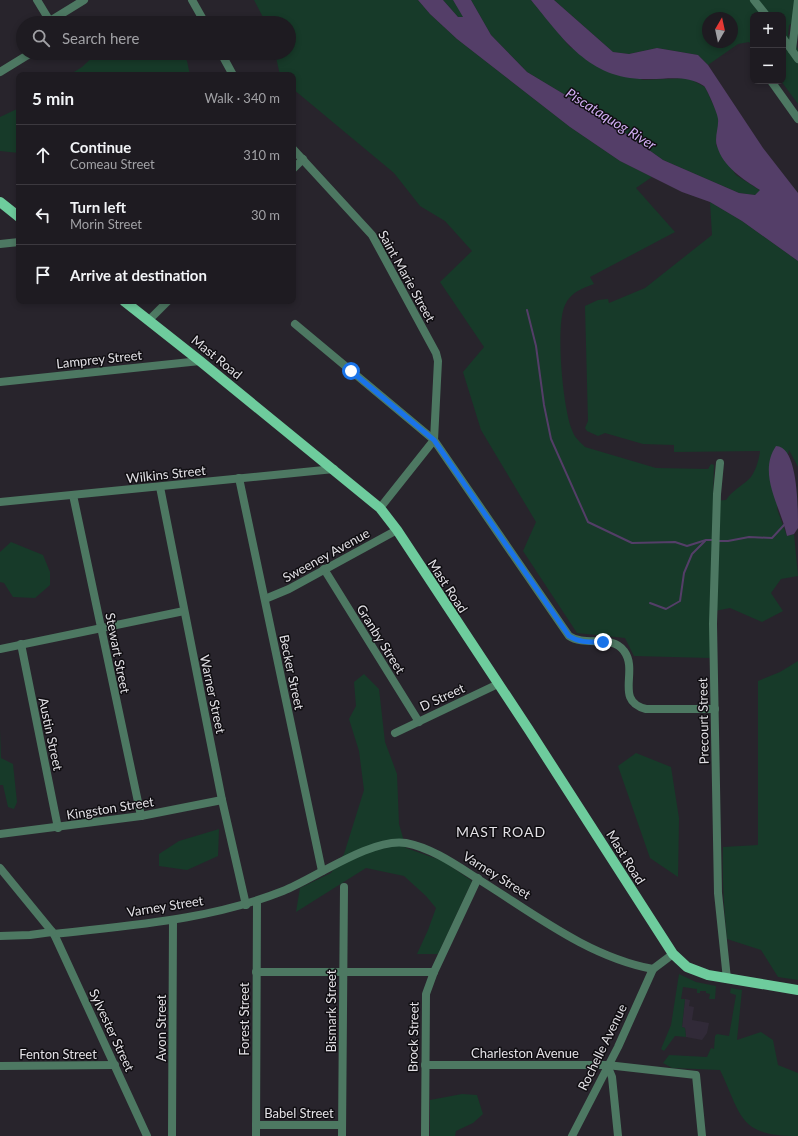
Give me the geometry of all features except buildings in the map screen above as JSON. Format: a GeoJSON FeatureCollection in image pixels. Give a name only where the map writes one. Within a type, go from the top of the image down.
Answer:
{"type":"FeatureCollection","features":[{"type":"Feature","properties":{"kind":"main road"},"geometry":{"type":"LineString","coordinates":[[0,202],[16,215]]}},
{"type":"Feature","properties":{"kind":"main road","name":"Mast Road"},"geometry":{"type":"LineString","coordinates":[[128,304],[334,469],[380,508],[397,530],[673,954]]}},
{"type":"Feature","properties":{"kind":"main road"},"geometry":{"type":"LineString","coordinates":[[673,954],[688,967],[708,976],[798,990]]}},
{"type":"Feature","properties":{"kind":"street"},"geometry":{"type":"LineString","coordinates":[[37,0],[46,16]]}},
{"type":"Feature","properties":{"kind":"street"},"geometry":{"type":"LineString","coordinates":[[59,16],[84,0]]}},
{"type":"Feature","properties":{"kind":"street"},"geometry":{"type":"LineString","coordinates":[[192,0],[200,16]]}},
{"type":"Feature","properties":{"kind":"street"},"geometry":{"type":"LineString","coordinates":[[754,0],[764,12]]}},
{"type":"Feature","properties":{"kind":"street"},"geometry":{"type":"LineString","coordinates":[[792,50],[798,0]]}},
{"type":"Feature","properties":{"kind":"street"},"geometry":{"type":"LineString","coordinates":[[786,42],[798,59]]}},
{"type":"Feature","properties":{"kind":"street"},"geometry":{"type":"LineString","coordinates":[[0,72],[20,60]]}},
{"type":"Feature","properties":{"kind":"street"},"geometry":{"type":"LineString","coordinates":[[225,60],[231,72]]}},
{"type":"Feature","properties":{"kind":"street"},"geometry":{"type":"LineString","coordinates":[[773,84],[798,119]]}},
{"type":"Feature","properties":{"kind":"street","name":"Saint Marie Street"},"geometry":{"type":"LineString","coordinates":[[296,152],[372,235],[436,352],[439,369],[434,440]]}},
{"type":"Feature","properties":{"kind":"street"},"geometry":{"type":"LineString","coordinates":[[296,166],[303,159]]}},
{"type":"Feature","properties":{"kind":"street"},"geometry":{"type":"LineString","coordinates":[[0,244],[16,242]]}},
{"type":"Feature","properties":{"kind":"street"},"geometry":{"type":"LineString","coordinates":[[149,320],[165,304]]}},
{"type":"Feature","properties":{"kind":"street"},"geometry":{"type":"LineString","coordinates":[[295,324],[434,440],[564,629],[575,640],[614,643],[624,650],[628,657],[630,668],[629,686],[631,702],[636,706],[646,709],[715,709]]}},
{"type":"Feature","properties":{"kind":"street","name":"Lamprey Street"},"geometry":{"type":"LineString","coordinates":[[0,382],[200,361]]}},
{"type":"Feature","properties":{"kind":"street"},"geometry":{"type":"LineString","coordinates":[[380,508],[434,440]]}},
{"type":"Feature","properties":{"kind":"street","name":"Precourt Street"},"geometry":{"type":"LineString","coordinates":[[720,463],[713,624],[718,893],[727,979]]}},
{"type":"Feature","properties":{"kind":"street","name":"Wilkins Street"},"geometry":{"type":"LineString","coordinates":[[0,502],[334,469]]}},
{"type":"Feature","properties":{"kind":"street","name":"Becker Street"},"geometry":{"type":"LineString","coordinates":[[239,478],[322,871]]}},
{"type":"Feature","properties":{"kind":"street","name":"Warner Street"},"geometry":{"type":"LineString","coordinates":[[160,487],[222,800],[246,905]]}},
{"type":"Feature","properties":{"kind":"street","name":"Stewart Street"},"geometry":{"type":"LineString","coordinates":[[73,495],[141,816]]}},
{"type":"Feature","properties":{"kind":"street","name":"Sweeney Avenue"},"geometry":{"type":"LineString","coordinates":[[265,599],[278,594],[324,570],[397,530]]}},
{"type":"Feature","properties":{"kind":"street","name":"Granby Street"},"geometry":{"type":"LineString","coordinates":[[324,570],[418,722]]}},
{"type":"Feature","properties":{"kind":"street"},"geometry":{"type":"LineString","coordinates":[[0,649],[184,611]]}},
{"type":"Feature","properties":{"kind":"street","name":"Austin Street"},"geometry":{"type":"LineString","coordinates":[[21,644],[58,828]]}},
{"type":"Feature","properties":{"kind":"street","name":"D Street"},"geometry":{"type":"LineString","coordinates":[[395,733],[498,684]]}},
{"type":"Feature","properties":{"kind":"street","name":"Kingston Street"},"geometry":{"type":"LineString","coordinates":[[0,834],[58,828],[141,816],[222,800]]}},
{"type":"Feature","properties":{"kind":"street","name":"Varney Street"},"geometry":{"type":"LineString","coordinates":[[0,936],[53,933],[173,920],[246,905],[290,888],[355,854],[397,842],[406,843],[440,855],[600,953],[619,961],[653,969]]}},
{"type":"Feature","properties":{"kind":"street","name":"Sylvester Street"},"geometry":{"type":"LineString","coordinates":[[0,868],[53,933],[147,1136]]}},
{"type":"Feature","properties":{"kind":"street","name":"Brock Street"},"geometry":{"type":"LineString","coordinates":[[425,1136],[426,994],[434,972],[478,878]]}},
{"type":"Feature","properties":{"kind":"street","name":"Bismark Street"},"geometry":{"type":"LineString","coordinates":[[342,1136],[344,887]]}},
{"type":"Feature","properties":{"kind":"street","name":"Forest Street"},"geometry":{"type":"LineString","coordinates":[[256,1136],[257,901]]}},
{"type":"Feature","properties":{"kind":"street","name":"Avon Street"},"geometry":{"type":"LineString","coordinates":[[172,1136],[173,920]]}},
{"type":"Feature","properties":{"kind":"street"},"geometry":{"type":"LineString","coordinates":[[653,969],[673,954]]}},
{"type":"Feature","properties":{"kind":"street","name":"Rochelle Avenue"},"geometry":{"type":"LineString","coordinates":[[572,1136],[607,1065],[618,1047],[653,969]]}},
{"type":"Feature","properties":{"kind":"street"},"geometry":{"type":"LineString","coordinates":[[256,972],[434,972]]}},
{"type":"Feature","properties":{"kind":"street","name":"Fenton Street"},"geometry":{"type":"LineString","coordinates":[[0,1066],[115,1065]]}},
{"type":"Feature","properties":{"kind":"street","name":"Charleston Avenue"},"geometry":{"type":"LineString","coordinates":[[425,1065],[607,1065],[696,1075],[702,1136]]}},
{"type":"Feature","properties":{"kind":"street"},"geometry":{"type":"LineString","coordinates":[[607,1065],[612,1077],[618,1136]]}},
{"type":"Feature","properties":{"kind":"street","name":"Babel Street"},"geometry":{"type":"LineString","coordinates":[[256,1125],[342,1125]]}},
{"type":"Feature","properties":{"kind":"shaded area","name":"Piscataquog River"},"geometry":{"type":"Polygon","coordinates":[[[418,0],[443,0],[458,17],[463,17],[453,0],[471,0],[491,35],[527,72],[607,120],[663,160],[739,193],[755,195],[760,190],[734,172],[720,153],[716,143],[718,116],[704,86],[690,80],[675,78],[645,79],[625,77],[608,72],[579,54],[566,42],[531,0],[554,0],[613,52],[629,54],[657,48],[698,55],[708,65],[763,148],[798,193],[798,261],[742,221],[710,202],[682,192],[620,161],[570,127],[457,39],[430,14],[418,0]]]}},
{"type":"Feature","properties":{"kind":"shaded area"},"geometry":{"type":"Polygon","coordinates":[[[776,446],[783,449],[789,456],[793,466],[797,493],[798,528],[794,534],[787,536],[772,491],[770,479],[769,468],[771,457],[776,446]]]}},
{"type":"Feature","properties":{"kind":"shaded area"},"geometry":{"type":"Polygon","coordinates":[[[685,999],[690,1000],[689,1006],[694,1007],[692,1020],[709,1023],[707,1033],[702,1040],[686,1037],[685,1028],[682,1027],[685,999]]]}},
{"type":"Feature","properties":{"kind":"green space"},"geometry":{"type":"Polygon","coordinates":[[[254,0],[418,0],[430,14],[457,39],[570,127],[620,161],[652,177],[636,188],[675,232],[590,277],[594,284],[581,289],[570,297],[565,305],[562,316],[560,348],[566,405],[573,433],[585,447],[656,468],[708,469],[711,464],[714,465],[713,501],[726,500],[753,474],[760,451],[674,452],[674,445],[643,444],[605,433],[598,436],[587,431],[585,428],[588,421],[585,306],[598,300],[608,299],[609,303],[645,288],[712,235],[710,202],[742,221],[798,261],[798,467],[789,450],[777,509],[787,536],[794,534],[798,576],[781,579],[771,593],[783,611],[762,622],[730,608],[710,612],[710,658],[634,656],[625,638],[577,633],[523,551],[536,522],[481,430],[463,372],[484,347],[440,282],[472,251],[445,221],[420,206],[394,173],[296,91],[296,72],[279,72],[277,60],[296,60],[296,16],[262,16],[254,0]]]}},
{"type":"Feature","properties":{"kind":"green space"},"geometry":{"type":"Polygon","coordinates":[[[443,0],[453,0],[464,17],[458,17],[443,0]]]}},
{"type":"Feature","properties":{"kind":"green space"},"geometry":{"type":"Polygon","coordinates":[[[471,0],[531,0],[570,47],[643,80],[688,78],[705,87],[719,117],[716,145],[736,175],[761,191],[755,195],[739,193],[663,160],[607,120],[527,72],[491,35],[471,0]]]}},
{"type":"Feature","properties":{"kind":"green space"},"geometry":{"type":"Polygon","coordinates":[[[554,0],[798,0],[798,21],[789,25],[788,35],[798,49],[798,104],[783,84],[786,84],[786,12],[750,12],[750,43],[749,42],[738,44],[738,12],[702,12],[702,48],[732,48],[708,65],[698,55],[657,48],[629,54],[613,52],[554,0]]]}},
{"type":"Feature","properties":{"kind":"green space"},"geometry":{"type":"Polygon","coordinates":[[[90,60],[186,60],[189,72],[74,72],[90,60]]]}},
{"type":"Feature","properties":{"kind":"green space"},"geometry":{"type":"Polygon","coordinates":[[[16,109],[16,153],[0,151],[0,117],[16,109]]]}},
{"type":"Feature","properties":{"kind":"green space"},"geometry":{"type":"Polygon","coordinates":[[[11,542],[43,555],[50,572],[50,585],[35,598],[13,597],[4,583],[0,582],[0,552],[11,542]]]}},
{"type":"Feature","properties":{"kind":"green space"},"geometry":{"type":"Polygon","coordinates":[[[798,661],[798,980],[778,977],[761,950],[727,939],[723,847],[758,845],[758,681],[780,672],[798,661]]]}},
{"type":"Feature","properties":{"kind":"green space"},"geometry":{"type":"Polygon","coordinates":[[[364,674],[379,689],[385,742],[397,774],[399,824],[406,848],[443,861],[472,881],[438,954],[417,954],[436,908],[426,896],[404,876],[366,868],[296,912],[300,888],[331,873],[344,854],[364,790],[359,751],[349,719],[356,706],[354,682],[364,674]]]}},
{"type":"Feature","properties":{"kind":"green space"},"geometry":{"type":"Polygon","coordinates":[[[0,730],[1,758],[13,764],[17,802],[14,809],[8,807],[3,785],[0,785],[0,730]]]}},
{"type":"Feature","properties":{"kind":"green space"},"geometry":{"type":"Polygon","coordinates":[[[636,753],[671,767],[679,818],[678,877],[650,858],[618,766],[636,753]]]}},
{"type":"Feature","properties":{"kind":"green space"},"geometry":{"type":"Polygon","coordinates":[[[219,829],[218,856],[187,870],[159,866],[159,854],[179,841],[219,829]]]}},
{"type":"Feature","properties":{"kind":"green space"},"geometry":{"type":"Polygon","coordinates":[[[679,974],[696,982],[716,986],[715,999],[709,999],[710,994],[706,993],[706,991],[700,991],[700,993],[697,993],[697,989],[683,987],[681,999],[685,999],[682,1027],[685,1028],[686,1037],[675,1036],[664,1051],[661,1049],[671,1025],[679,974]]]}},
{"type":"Feature","properties":{"kind":"green space"},"geometry":{"type":"Polygon","coordinates":[[[731,988],[742,990],[737,1040],[761,1032],[773,1040],[778,1065],[798,1073],[798,1136],[778,1135],[764,1132],[753,1127],[745,1120],[739,1111],[720,1070],[672,1068],[663,1063],[669,1055],[707,1057],[711,1048],[714,1049],[715,1036],[717,1034],[729,1036],[736,995],[730,993],[731,988]]]}},
{"type":"Feature","properties":{"kind":"green space"},"geometry":{"type":"Polygon","coordinates":[[[462,1094],[477,1095],[483,1114],[473,1123],[456,1131],[455,1136],[430,1136],[430,1100],[462,1094]]]}},
{"type":"Feature","properties":{"kind":"waterway"},"geometry":{"type":"LineString","coordinates":[[527,310],[536,346],[544,405],[551,439],[588,522],[632,543],[675,542],[687,546],[706,540],[714,540]]}},
{"type":"Feature","properties":{"kind":"waterway"},"geometry":{"type":"LineString","coordinates":[[718,541],[728,541],[749,537],[772,538],[785,524]]}},
{"type":"Feature","properties":{"kind":"waterway"},"geometry":{"type":"LineString","coordinates":[[650,603],[666,609],[680,601],[684,573],[692,554],[705,541]]}},
{"type":"Feature","properties":{"kind":"district","name":"MAST ROAD"},"geometry":{"type":"Point","coordinates":[501,832]}},
{"type":"Feature","properties":{"kind":"route"},"geometry":{"type":"LineString","coordinates":[[351,371],[434,440],[468,487],[569,636],[575,640],[584,642],[603,642]]}}]}
